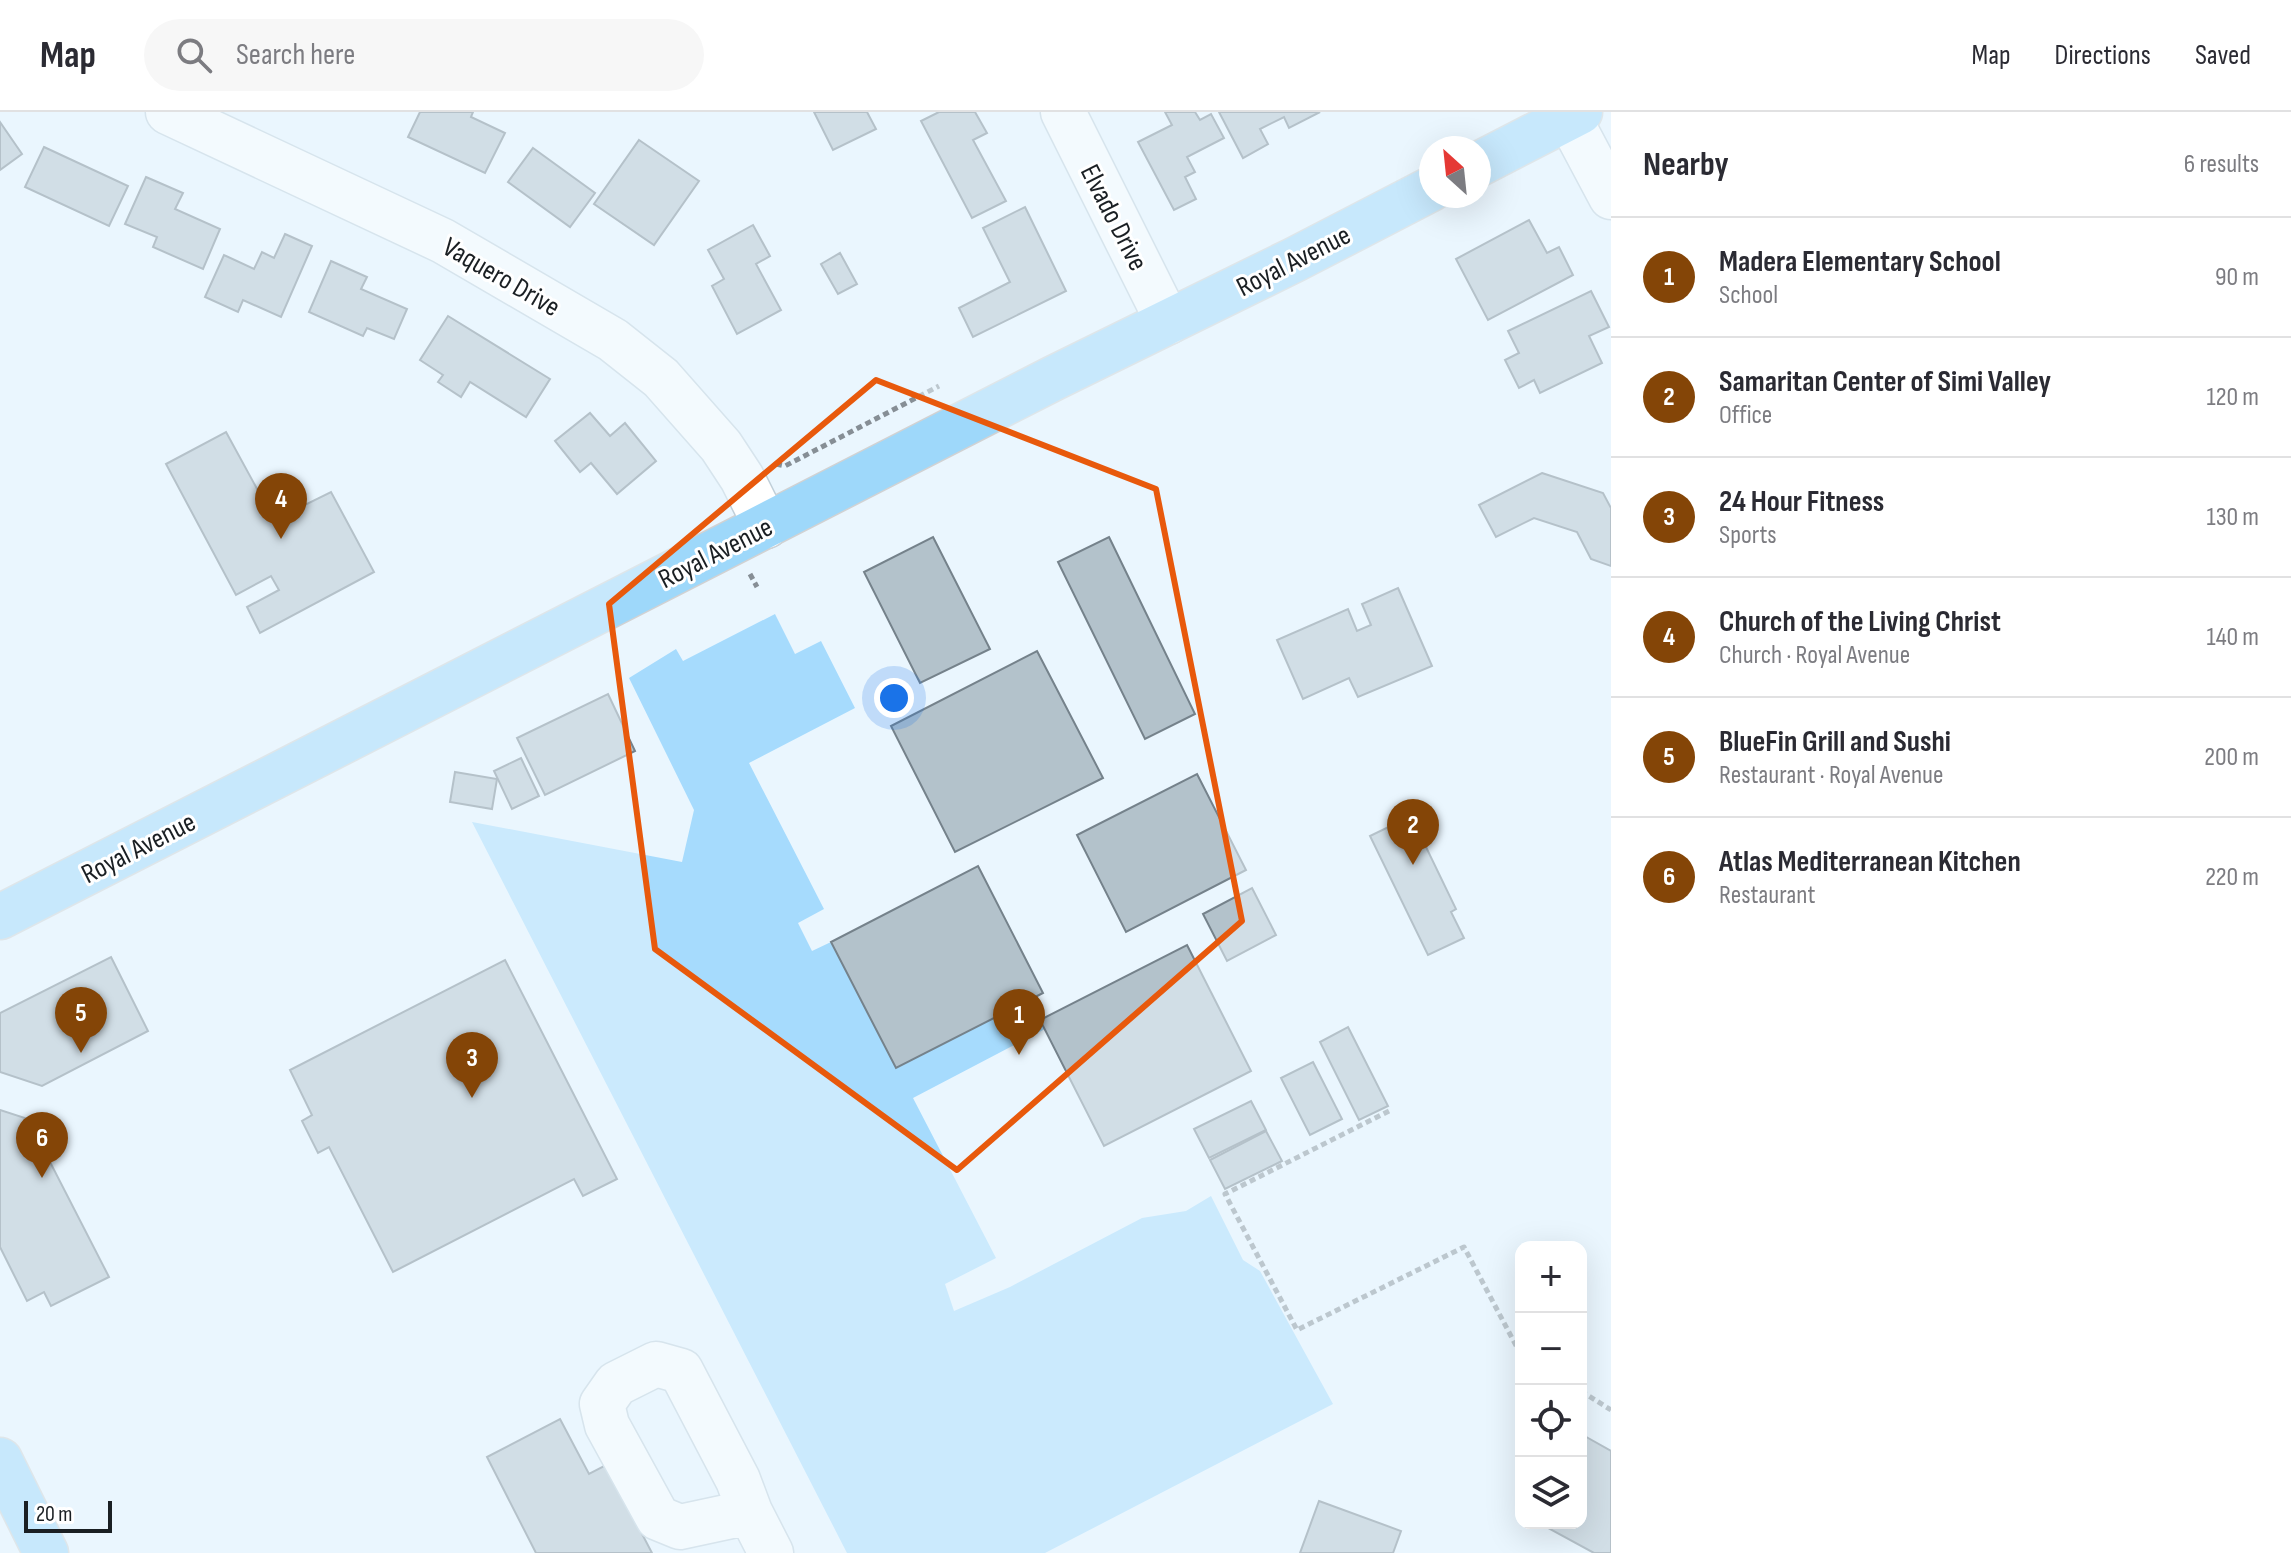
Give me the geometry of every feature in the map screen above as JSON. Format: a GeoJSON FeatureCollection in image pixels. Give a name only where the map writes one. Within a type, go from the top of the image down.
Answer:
{"type":"FeatureCollection","features":[{"type":"Feature","properties":{"kind":"main road"},"geometry":{"type":"LineString","coordinates":[[1491,158],[1575,115]]}},
{"type":"Feature","properties":{"kind":"main road","name":"Royal Avenue"},"geometry":{"type":"LineString","coordinates":[[0,917],[1054,378],[1419,195]]}},
{"type":"Feature","properties":{"kind":"main road"},"geometry":{"type":"LineString","coordinates":[[0,1460],[46,1553]]}},
{"type":"Feature","properties":{"kind":"street","name":"Vaquero Drive"},"geometry":{"type":"LineString","coordinates":[[168,112],[443,241],[613,340],[661,378],[721,446],[742,478],[766,526]]}},
{"type":"Feature","properties":{"kind":"street","name":"Elvado Drive"},"geometry":{"type":"LineString","coordinates":[[1063,112],[1168,322]]}},
{"type":"Feature","properties":{"kind":"street"},"geometry":{"type":"LineString","coordinates":[[1575,115],[1611,197]]}},
{"type":"Feature","properties":{"kind":"street"},"geometry":{"type":"LineString","coordinates":[[750,1512],[771,1553]]}},
{"type":"Feature","properties":{"kind":"path"},"geometry":{"type":"LineString","coordinates":[[742,478],[774,463],[785,466],[939,386]]}},
{"type":"Feature","properties":{"kind":"path"},"geometry":{"type":"LineString","coordinates":[[1389,1111],[1225,1194],[1297,1330],[1464,1247],[1515,1344]]}},
{"type":"Feature","properties":{"kind":"path"},"geometry":{"type":"LineString","coordinates":[[1587,1395],[1611,1410]]}},
{"type":"Feature","properties":{"kind":"highlighted area"},"geometry":{"type":"Polygon","coordinates":[[[876,380],[1156,489],[1242,921],[957,1170],[655,949],[609,604],[876,380]]]}},
{"type":"Feature","properties":{"kind":"shaded area"},"geometry":{"type":"Polygon","coordinates":[[[775,614],[795,654],[821,641],[855,708],[749,763],[824,909],[798,923],[812,951],[831,942],[896,1068],[1029,1000],[1045,1029],[913,1098],[996,1258],[945,1284],[954,1311],[1010,1287],[1142,1218],[1186,1211],[1211,1196],[1243,1260],[1260,1271],[1333,1404],[1045,1553],[847,1553],[472,822],[682,862],[694,810],[629,678],[676,649],[683,661],[775,614]]]}},
{"type":"Feature","properties":{"kind":"building"},"geometry":{"type":"Polygon","coordinates":[[[420,112],[473,112],[471,117],[505,133],[485,173],[408,137],[420,112]]]}},
{"type":"Feature","properties":{"kind":"building"},"geometry":{"type":"Polygon","coordinates":[[[814,112],[867,112],[876,129],[833,150],[814,112]]]}},
{"type":"Feature","properties":{"kind":"building"},"geometry":{"type":"Polygon","coordinates":[[[939,112],[975,112],[987,133],[973,140],[1006,201],[972,218],[921,121],[939,112]]]}},
{"type":"Feature","properties":{"kind":"building"},"geometry":{"type":"Polygon","coordinates":[[[1165,112],[1195,112],[1200,120],[1211,114],[1224,138],[1187,157],[1195,172],[1185,177],[1196,199],[1174,210],[1138,142],[1172,125],[1165,112]]]}},
{"type":"Feature","properties":{"kind":"building"},"geometry":{"type":"Polygon","coordinates":[[[1219,112],[1320,112],[1289,128],[1284,117],[1260,129],[1268,144],[1243,158],[1219,112]]]}},
{"type":"Feature","properties":{"kind":"building"},"geometry":{"type":"Polygon","coordinates":[[[0,122],[22,154],[0,170],[0,122]]]}},
{"type":"Feature","properties":{"kind":"building"},"geometry":{"type":"Polygon","coordinates":[[[639,140],[699,181],[654,245],[594,204],[639,140]]]}},
{"type":"Feature","properties":{"kind":"building"},"geometry":{"type":"Polygon","coordinates":[[[44,147],[128,186],[109,226],[25,187],[44,147]]]}},
{"type":"Feature","properties":{"kind":"building"},"geometry":{"type":"Polygon","coordinates":[[[533,148],[595,193],[570,227],[508,182],[533,148]]]}},
{"type":"Feature","properties":{"kind":"building"},"geometry":{"type":"Polygon","coordinates":[[[146,177],[183,193],[175,209],[220,229],[203,269],[153,247],[157,237],[125,224],[146,177]]]}},
{"type":"Feature","properties":{"kind":"building"},"geometry":{"type":"Polygon","coordinates":[[[1025,207],[1066,291],[973,337],[959,308],[1010,282],[983,228],[1025,207]]]}},
{"type":"Feature","properties":{"kind":"building"},"geometry":{"type":"Polygon","coordinates":[[[1529,220],[1547,253],[1559,247],[1573,275],[1488,320],[1456,259],[1529,220]]]}},
{"type":"Feature","properties":{"kind":"building"},"geometry":{"type":"Polygon","coordinates":[[[753,225],[770,256],[756,264],[781,310],[737,334],[712,286],[724,279],[708,250],[753,225]]]}},
{"type":"Feature","properties":{"kind":"building"},"geometry":{"type":"Polygon","coordinates":[[[285,234],[312,246],[281,317],[243,300],[238,312],[205,297],[224,255],[254,269],[262,252],[274,258],[285,234]]]}},
{"type":"Feature","properties":{"kind":"building"},"geometry":{"type":"Polygon","coordinates":[[[840,253],[857,284],[838,294],[821,264],[840,253]]]}},
{"type":"Feature","properties":{"kind":"building"},"geometry":{"type":"Polygon","coordinates":[[[331,261],[367,277],[361,289],[407,309],[394,339],[367,328],[363,336],[309,312],[331,261]]]}},
{"type":"Feature","properties":{"kind":"building"},"geometry":{"type":"Polygon","coordinates":[[[1591,291],[1609,327],[1589,336],[1602,363],[1540,393],[1534,380],[1519,388],[1505,360],[1519,353],[1508,331],[1591,291]]]}},
{"type":"Feature","properties":{"kind":"building"},"geometry":{"type":"Polygon","coordinates":[[[448,316],[550,379],[526,417],[470,382],[461,397],[438,382],[443,375],[420,360],[448,316]]]}},
{"type":"Feature","properties":{"kind":"building"},"geometry":{"type":"Polygon","coordinates":[[[590,413],[610,436],[625,423],[656,461],[617,494],[591,463],[580,472],[555,441],[590,413]]]}},
{"type":"Feature","properties":{"kind":"building"},"geometry":{"type":"Polygon","coordinates":[[[226,432],[262,498],[293,481],[305,505],[331,492],[374,572],[260,633],[247,607],[279,590],[271,576],[236,595],[166,464],[226,432]]]}},
{"type":"Feature","properties":{"kind":"building"},"geometry":{"type":"Polygon","coordinates":[[[1542,473],[1603,493],[1611,508],[1611,566],[1591,559],[1577,532],[1534,518],[1496,537],[1479,505],[1542,473]]]}},
{"type":"Feature","properties":{"kind":"building"},"geometry":{"type":"Polygon","coordinates":[[[933,537],[990,649],[920,683],[864,572],[933,537]]]}},
{"type":"Feature","properties":{"kind":"building"},"geometry":{"type":"Polygon","coordinates":[[[1109,537],[1195,714],[1145,739],[1058,562],[1109,537]]]}},
{"type":"Feature","properties":{"kind":"building"},"geometry":{"type":"Polygon","coordinates":[[[1398,588],[1432,666],[1358,697],[1349,678],[1303,699],[1277,640],[1348,609],[1357,631],[1371,625],[1362,604],[1398,588]]]}},
{"type":"Feature","properties":{"kind":"building"},"geometry":{"type":"Polygon","coordinates":[[[1037,651],[1103,778],[955,852],[891,726],[1037,651]]]}},
{"type":"Feature","properties":{"kind":"building"},"geometry":{"type":"Polygon","coordinates":[[[608,694],[635,751],[545,795],[517,738],[608,694]]]}},
{"type":"Feature","properties":{"kind":"building"},"geometry":{"type":"Polygon","coordinates":[[[521,758],[539,796],[512,809],[494,771],[521,758]]]}},
{"type":"Feature","properties":{"kind":"building"},"geometry":{"type":"Polygon","coordinates":[[[455,772],[497,779],[492,809],[450,802],[455,772]]]}},
{"type":"Feature","properties":{"kind":"building"},"geometry":{"type":"Polygon","coordinates":[[[1197,774],[1246,870],[1126,932],[1077,835],[1197,774]]]}},
{"type":"Feature","properties":{"kind":"building"},"geometry":{"type":"Polygon","coordinates":[[[1411,816],[1456,909],[1451,912],[1464,938],[1428,955],[1370,836],[1411,816]]]}},
{"type":"Feature","properties":{"kind":"building"},"geometry":{"type":"Polygon","coordinates":[[[978,866],[1043,993],[896,1068],[831,942],[978,866]]]}},
{"type":"Feature","properties":{"kind":"building"},"geometry":{"type":"Polygon","coordinates":[[[1252,888],[1276,935],[1227,961],[1203,914],[1252,888]]]}},
{"type":"Feature","properties":{"kind":"building"},"geometry":{"type":"Polygon","coordinates":[[[1187,945],[1251,1071],[1104,1146],[1040,1020],[1187,945]]]}},
{"type":"Feature","properties":{"kind":"building"},"geometry":{"type":"Polygon","coordinates":[[[111,957],[148,1031],[42,1086],[0,1072],[0,1013],[111,957]]]}},
{"type":"Feature","properties":{"kind":"building"},"geometry":{"type":"Polygon","coordinates":[[[505,960],[617,1179],[583,1196],[574,1179],[393,1272],[329,1147],[318,1153],[302,1121],[312,1115],[290,1070],[505,960]]]}},
{"type":"Feature","properties":{"kind":"building"},"geometry":{"type":"Polygon","coordinates":[[[1348,1027],[1388,1106],[1359,1120],[1320,1042],[1348,1027]]]}},
{"type":"Feature","properties":{"kind":"building"},"geometry":{"type":"Polygon","coordinates":[[[1313,1062],[1342,1119],[1310,1135],[1281,1078],[1313,1062]]]}},
{"type":"Feature","properties":{"kind":"building"},"geometry":{"type":"Polygon","coordinates":[[[1251,1101],[1266,1130],[1209,1158],[1194,1129],[1251,1101]]]}},
{"type":"Feature","properties":{"kind":"building"},"geometry":{"type":"Polygon","coordinates":[[[0,1110],[28,1119],[109,1277],[51,1306],[44,1292],[27,1301],[0,1247],[0,1110]]]}},
{"type":"Feature","properties":{"kind":"building"},"geometry":{"type":"Polygon","coordinates":[[[1266,1131],[1282,1161],[1225,1189],[1210,1160],[1266,1131]]]}},
{"type":"Feature","properties":{"kind":"building"},"geometry":{"type":"Polygon","coordinates":[[[560,1419],[589,1474],[606,1465],[652,1553],[536,1553],[487,1457],[560,1419]]]}},
{"type":"Feature","properties":{"kind":"building"},"geometry":{"type":"Polygon","coordinates":[[[1587,1437],[1611,1451],[1611,1553],[1594,1553],[1550,1529],[1587,1529],[1587,1437]]]}},
{"type":"Feature","properties":{"kind":"building"},"geometry":{"type":"Polygon","coordinates":[[[1319,1501],[1401,1531],[1393,1553],[1300,1553],[1319,1501]]]}},
{"type":"Feature","properties":{"kind":"place","name":"Church of the Living Christ"},"geometry":{"type":"Point","coordinates":[281,539]}},
{"type":"Feature","properties":{"kind":"place","name":"Samaritan Center of Simi Valley"},"geometry":{"type":"Point","coordinates":[1413,865]}},
{"type":"Feature","properties":{"kind":"place","name":"BlueFin Grill and Sushi"},"geometry":{"type":"Point","coordinates":[81,1053]}},
{"type":"Feature","properties":{"kind":"place","name":"Madera Elementary School"},"geometry":{"type":"Point","coordinates":[1019,1055]}},
{"type":"Feature","properties":{"kind":"place","name":"24 Hour Fitness"},"geometry":{"type":"Point","coordinates":[472,1098]}},
{"type":"Feature","properties":{"kind":"place","name":"Atlas Mediterranean Kitchen"},"geometry":{"type":"Point","coordinates":[42,1178]}}]}
